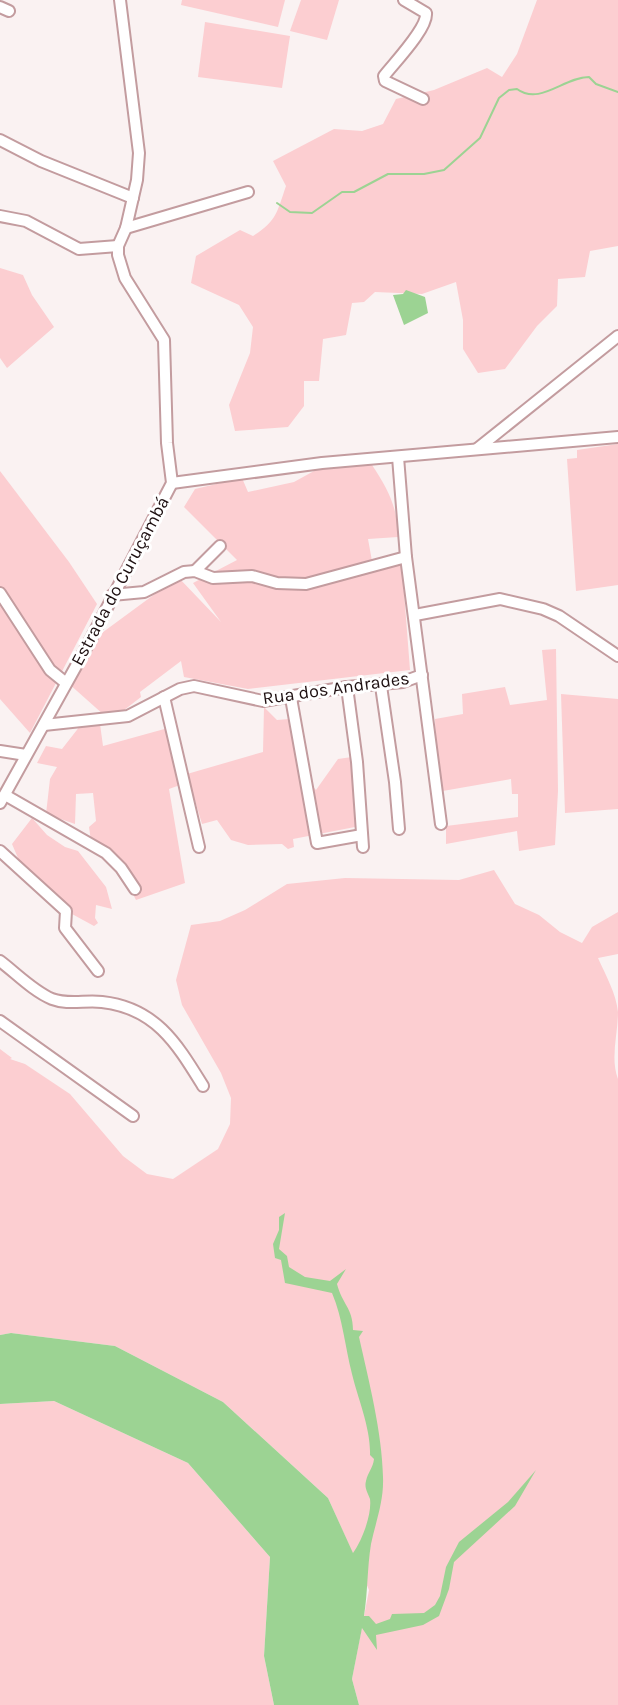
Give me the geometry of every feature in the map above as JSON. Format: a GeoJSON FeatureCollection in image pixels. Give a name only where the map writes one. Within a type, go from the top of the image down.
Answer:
{"type":"FeatureCollection","features":[{"type":"Feature","properties":{"kind":"street"},"geometry":{"type":"LineString","coordinates":[[0,216],[26,221],[79,249],[91,251],[117,246],[126,228],[133,198],[138,144],[120,0]]}},
{"type":"Feature","properties":{"kind":"street"},"geometry":{"type":"LineString","coordinates":[[404,0],[426,13],[427,18],[420,31],[384,76],[386,81],[398,89],[423,99]]}},
{"type":"Feature","properties":{"kind":"street"},"geometry":{"type":"LineString","coordinates":[[0,140],[41,161],[133,198]]}},
{"type":"Feature","properties":{"kind":"street"},"geometry":{"type":"LineString","coordinates":[[126,228],[248,192]]}},
{"type":"Feature","properties":{"kind":"street","name":"Estrada do Curuçambá"},"geometry":{"type":"LineString","coordinates":[[2,799],[85,650],[172,483],[167,443],[164,340],[125,278],[117,246]]}},
{"type":"Feature","properties":{"kind":"street"},"geometry":{"type":"LineString","coordinates":[[477,449],[618,336]]}},
{"type":"Feature","properties":{"kind":"street"},"geometry":{"type":"LineString","coordinates":[[172,483],[322,463],[618,437]]}},
{"type":"Feature","properties":{"kind":"street"},"geometry":{"type":"LineString","coordinates":[[398,457],[406,557],[441,824]]}},
{"type":"Feature","properties":{"kind":"street"},"geometry":{"type":"LineString","coordinates":[[195,571],[220,546]]}},
{"type":"Feature","properties":{"kind":"street"},"geometry":{"type":"LineString","coordinates":[[112,595],[144,592],[176,574],[195,571],[213,578],[252,576],[277,583],[306,584],[406,557]]}},
{"type":"Feature","properties":{"kind":"street"},"geometry":{"type":"LineString","coordinates":[[0,593],[50,670],[66,683]]}},
{"type":"Feature","properties":{"kind":"street"},"geometry":{"type":"LineString","coordinates":[[415,615],[500,599],[559,615],[618,656]]}},
{"type":"Feature","properties":{"kind":"street","name":"Rua dos Andrades"},"geometry":{"type":"LineString","coordinates":[[44,724],[128,716],[164,697],[194,686],[263,701],[346,687],[381,686],[403,682],[422,675]]}},
{"type":"Feature","properties":{"kind":"street"},"geometry":{"type":"LineString","coordinates":[[381,686],[395,782],[399,829]]}},
{"type":"Feature","properties":{"kind":"street"},"geometry":{"type":"LineString","coordinates":[[346,687],[357,762],[363,847]]}},
{"type":"Feature","properties":{"kind":"street"},"geometry":{"type":"LineString","coordinates":[[164,697],[199,847]]}},
{"type":"Feature","properties":{"kind":"street"},"geometry":{"type":"LineString","coordinates":[[291,698],[317,843],[362,835]]}},
{"type":"Feature","properties":{"kind":"street"},"geometry":{"type":"LineString","coordinates":[[0,751],[26,755]]}},
{"type":"Feature","properties":{"kind":"street"},"geometry":{"type":"LineString","coordinates":[[2,799],[106,853],[121,868],[135,890]]}},
{"type":"Feature","properties":{"kind":"street"},"geometry":{"type":"LineString","coordinates":[[0,851],[66,911],[64,928],[99,971]]}},
{"type":"Feature","properties":{"kind":"street"},"geometry":{"type":"LineString","coordinates":[[0,961],[52,999],[104,1002],[138,1013],[153,1021],[174,1040],[203,1086]]}},
{"type":"Feature","properties":{"kind":"street"},"geometry":{"type":"LineString","coordinates":[[0,1021],[133,1116]]}},
{"type":"Feature","properties":{"kind":"shaded area"},"geometry":{"type":"Polygon","coordinates":[[[182,0],[285,0],[278,27],[181,5],[182,0]]]}},
{"type":"Feature","properties":{"kind":"shaded area"},"geometry":{"type":"Polygon","coordinates":[[[301,0],[339,0],[327,40],[290,31],[301,0]]]}},
{"type":"Feature","properties":{"kind":"shaded area"},"geometry":{"type":"Polygon","coordinates":[[[537,0],[618,0],[618,246],[590,251],[585,277],[558,279],[557,306],[537,326],[505,369],[478,373],[463,349],[463,320],[456,282],[422,294],[375,292],[364,302],[352,303],[346,335],[323,339],[319,381],[304,381],[304,406],[288,427],[235,431],[229,405],[250,353],[253,327],[239,305],[191,283],[196,256],[240,230],[253,236],[272,220],[286,186],[273,161],[334,129],[362,131],[383,124],[396,99],[434,90],[487,68],[502,77],[517,54],[537,0]]]}},
{"type":"Feature","properties":{"kind":"shaded area"},"geometry":{"type":"Polygon","coordinates":[[[205,22],[290,36],[282,88],[198,77],[205,22]]]}},
{"type":"Feature","properties":{"kind":"shaded area"},"geometry":{"type":"Polygon","coordinates":[[[0,268],[23,275],[32,295],[54,327],[7,368],[0,358],[0,268]]]}},
{"type":"Feature","properties":{"kind":"shaded area"},"geometry":{"type":"Polygon","coordinates":[[[406,290],[425,297],[428,313],[404,325],[393,295],[403,294],[406,290]]]}},
{"type":"Feature","properties":{"kind":"shaded area"},"geometry":{"type":"Polygon","coordinates":[[[618,444],[618,585],[576,591],[567,459],[577,458],[577,450],[618,444]]]}},
{"type":"Feature","properties":{"kind":"shaded area"},"geometry":{"type":"Polygon","coordinates":[[[372,465],[391,499],[398,527],[398,537],[368,539],[372,561],[401,553],[410,670],[248,689],[184,677],[181,661],[140,692],[141,697],[119,714],[104,715],[68,683],[95,638],[178,577],[221,622],[193,583],[237,560],[184,507],[195,489],[242,478],[248,492],[294,482],[323,466],[372,465]]]}},
{"type":"Feature","properties":{"kind":"shaded area"},"geometry":{"type":"Polygon","coordinates":[[[0,471],[69,562],[97,604],[30,733],[0,699],[0,471]]]}},
{"type":"Feature","properties":{"kind":"shaded area"},"geometry":{"type":"Polygon","coordinates":[[[556,649],[558,791],[555,845],[519,851],[517,831],[446,844],[446,826],[518,817],[518,794],[512,794],[511,779],[437,792],[435,719],[463,714],[462,694],[505,687],[510,705],[547,700],[542,650],[556,649]]]}},
{"type":"Feature","properties":{"kind":"shaded area"},"geometry":{"type":"Polygon","coordinates":[[[561,694],[618,699],[618,809],[565,813],[561,694]]]}},
{"type":"Feature","properties":{"kind":"shaded area"},"geometry":{"type":"Polygon","coordinates":[[[264,707],[277,720],[289,719],[298,770],[316,790],[338,759],[352,757],[355,827],[293,839],[294,847],[288,849],[282,844],[248,845],[231,840],[217,820],[202,824],[187,774],[263,752],[264,707]]]}},
{"type":"Feature","properties":{"kind":"shaded area"},"geometry":{"type":"Polygon","coordinates":[[[100,724],[103,746],[168,728],[180,785],[169,789],[185,883],[136,900],[110,849],[91,841],[89,827],[96,821],[93,793],[76,794],[75,824],[46,814],[50,779],[57,767],[37,763],[46,746],[62,749],[80,726],[100,724]]]}},
{"type":"Feature","properties":{"kind":"shaded area"},"geometry":{"type":"Polygon","coordinates":[[[32,818],[47,835],[65,847],[78,851],[106,887],[112,909],[96,905],[95,918],[98,923],[94,926],[72,914],[21,865],[12,844],[32,818]]]}},
{"type":"Feature","properties":{"kind":"shaded area"},"geometry":{"type":"Polygon","coordinates":[[[494,870],[515,904],[539,915],[560,932],[582,943],[592,927],[618,912],[618,954],[598,958],[613,991],[618,1012],[614,1054],[618,1079],[618,1705],[359,1705],[352,1679],[369,1590],[328,1498],[223,1402],[115,1346],[11,1333],[0,1335],[0,1049],[12,1058],[10,1059],[25,1064],[70,1094],[123,1156],[147,1174],[173,1179],[218,1149],[230,1124],[231,1098],[221,1073],[182,1005],[176,980],[191,925],[220,921],[245,910],[287,884],[345,878],[459,880],[494,870]]]}},
{"type":"Feature","properties":{"kind":"shaded area"},"geometry":{"type":"Polygon","coordinates":[[[285,1213],[279,1249],[287,1256],[289,1267],[305,1277],[330,1281],[346,1269],[337,1284],[351,1316],[353,1330],[363,1331],[359,1337],[378,1425],[383,1477],[381,1503],[371,1544],[364,1616],[369,1616],[376,1624],[390,1619],[392,1614],[424,1613],[435,1605],[440,1596],[446,1567],[459,1542],[508,1502],[536,1470],[515,1506],[454,1562],[449,1589],[439,1616],[423,1625],[376,1635],[377,1650],[362,1628],[352,1679],[359,1705],[274,1705],[264,1656],[270,1557],[188,1463],[54,1401],[0,1404],[0,1335],[11,1333],[115,1346],[223,1402],[328,1498],[353,1553],[368,1520],[370,1499],[366,1484],[374,1459],[370,1455],[366,1425],[332,1293],[285,1283],[281,1260],[275,1258],[273,1244],[279,1230],[279,1217],[285,1213]]]}},
{"type":"Feature","properties":{"kind":"shaded area"},"geometry":{"type":"Polygon","coordinates":[[[54,1401],[188,1463],[270,1557],[264,1656],[274,1705],[0,1705],[0,1404],[54,1401]]]}},
{"type":"Feature","properties":{"kind":"waterway"},"geometry":{"type":"LineString","coordinates":[[277,203],[290,212],[312,213],[342,192],[354,192],[388,174],[424,174],[444,170],[480,138],[499,98],[509,90],[543,93],[570,81],[589,77],[596,84],[618,92]]}}]}
